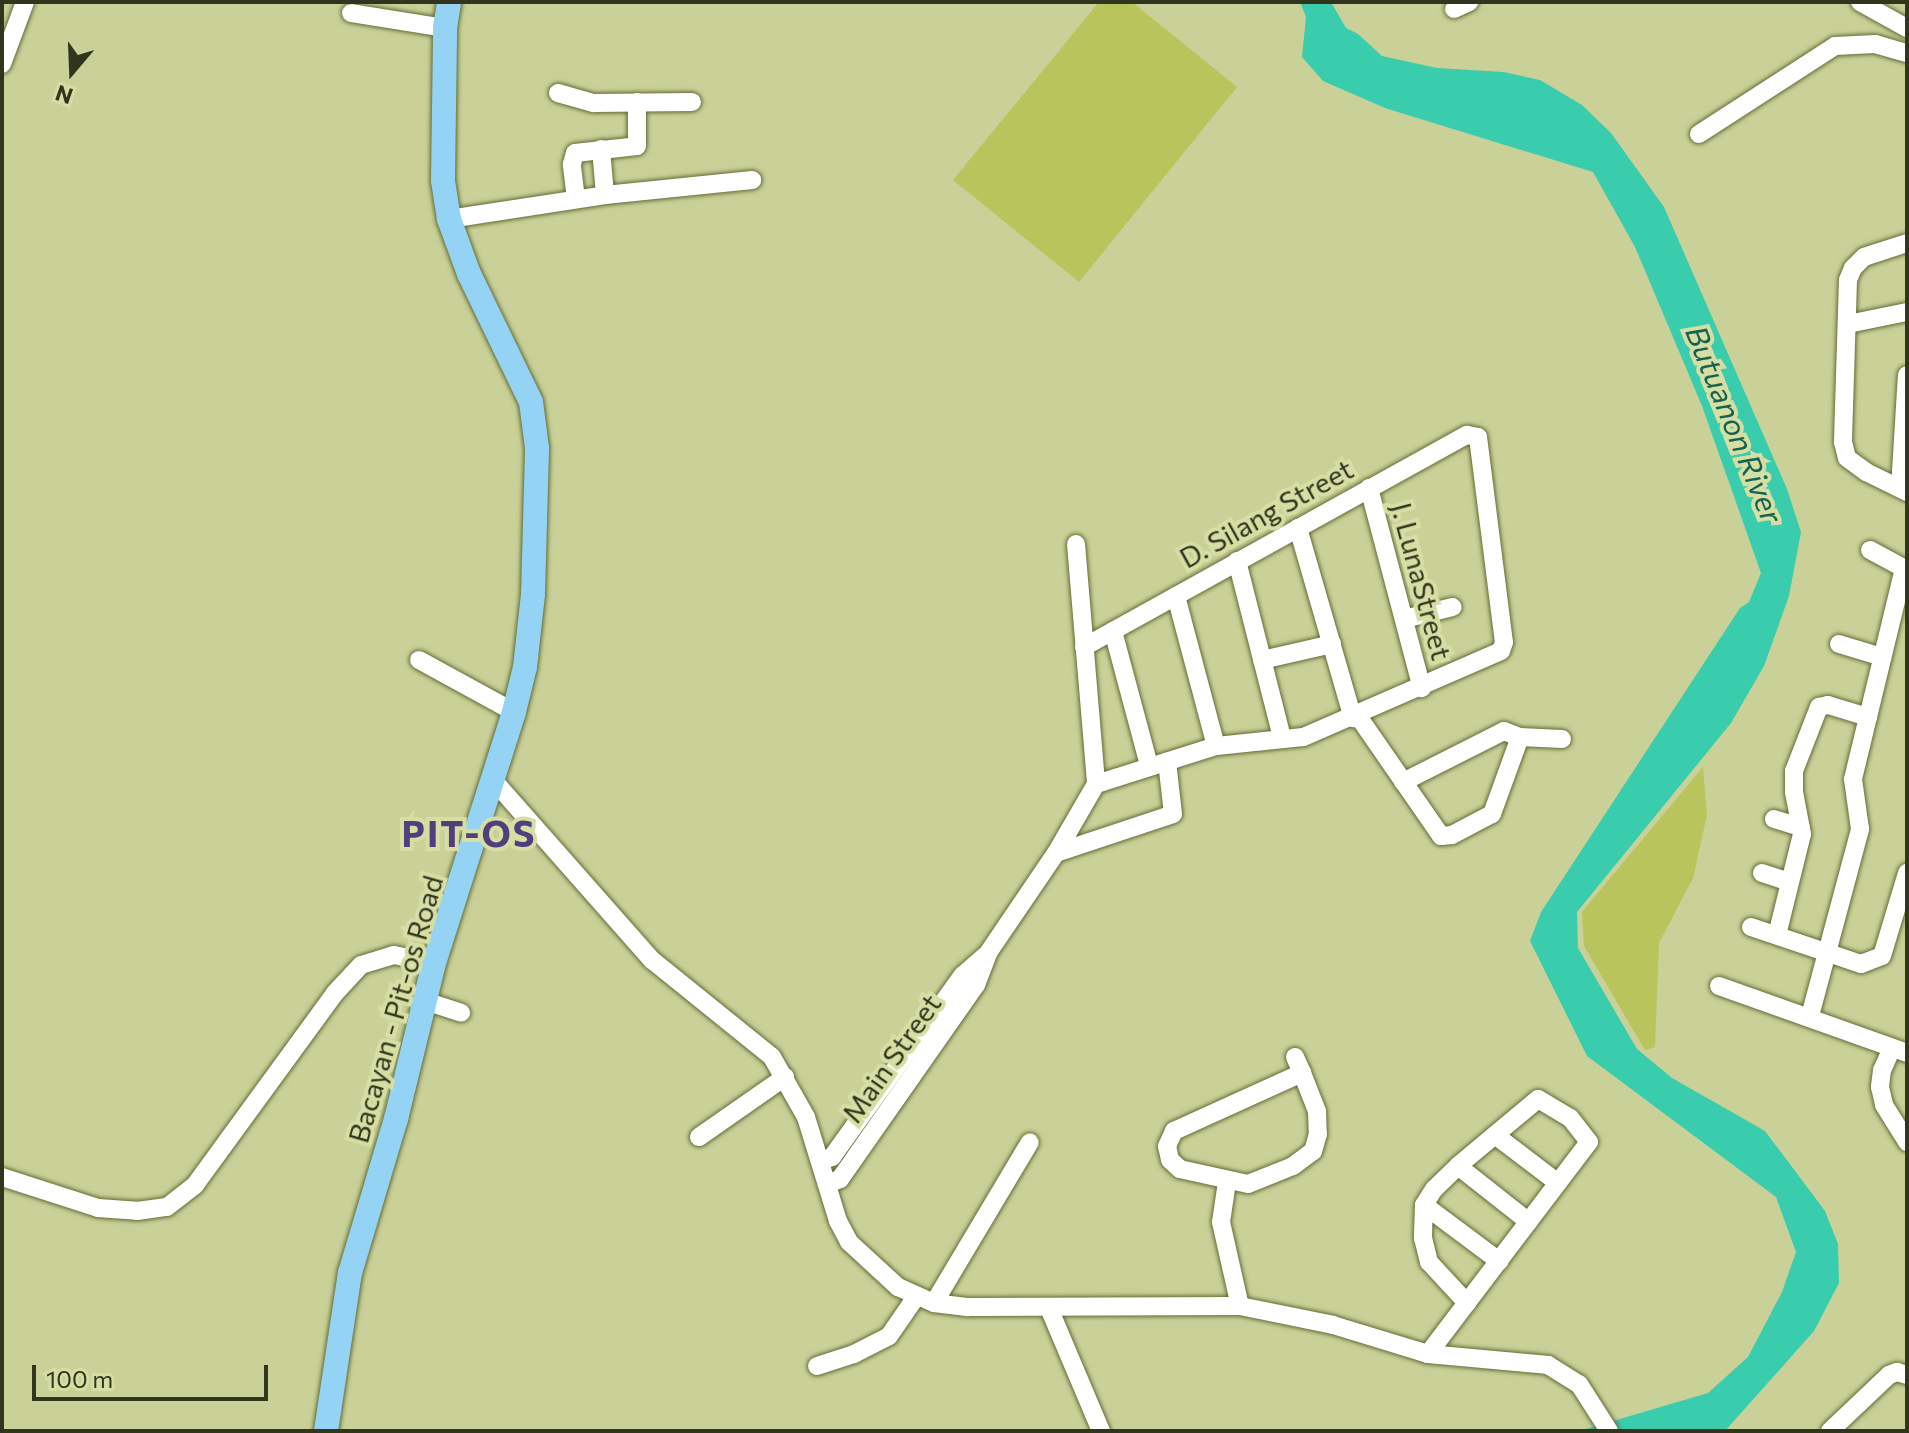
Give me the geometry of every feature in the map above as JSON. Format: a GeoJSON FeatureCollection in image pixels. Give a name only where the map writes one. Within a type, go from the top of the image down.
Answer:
{"type":"FeatureCollection","features":[{"type":"Feature","properties":{"kind":"main road","name":"Bacayan - Pit-os Road"},"geometry":{"type":"LineString","coordinates":[[326,1431],[350,1273],[396,1119],[434,963],[514,712],[525,667],[533,594],[537,448],[531,402],[469,274],[449,219],[441,134],[445,28],[449,2]]}},
{"type":"Feature","properties":{"kind":"street"},"geometry":{"type":"LineString","coordinates":[[2,64],[25,2]]}},
{"type":"Feature","properties":{"kind":"street"},"geometry":{"type":"LineString","coordinates":[[1860,2],[1907,28]]}},
{"type":"Feature","properties":{"kind":"street"},"geometry":{"type":"LineString","coordinates":[[351,13],[445,28]]}},
{"type":"Feature","properties":{"kind":"street"},"geometry":{"type":"LineString","coordinates":[[1699,134],[1835,46],[1875,44],[1907,53]]}},
{"type":"Feature","properties":{"kind":"street"},"geometry":{"type":"LineString","coordinates":[[558,93],[594,103],[692,102]]}},
{"type":"Feature","properties":{"kind":"street"},"geometry":{"type":"LineString","coordinates":[[576,199],[572,164],[575,153],[637,146],[637,102]]}},
{"type":"Feature","properties":{"kind":"street"},"geometry":{"type":"LineString","coordinates":[[601,149],[605,195]]}},
{"type":"Feature","properties":{"kind":"street"},"geometry":{"type":"LineString","coordinates":[[449,219],[605,195],[752,180]]}},
{"type":"Feature","properties":{"kind":"street"},"geometry":{"type":"LineString","coordinates":[[1907,243],[1864,257],[1853,268],[1848,280],[1843,442],[1847,458],[1866,472],[1903,490],[1907,375]]}},
{"type":"Feature","properties":{"kind":"street"},"geometry":{"type":"LineString","coordinates":[[1848,324],[1907,312]]}},
{"type":"Feature","properties":{"kind":"street","name":"D. Silang Street"},"geometry":{"type":"LineString","coordinates":[[1084,647],[1467,435],[1478,437],[1502,648],[1422,688]]}},
{"type":"Feature","properties":{"kind":"street","name":"J. LunaStreet"},"geometry":{"type":"LineString","coordinates":[[1369,488],[1422,688]]}},
{"type":"Feature","properties":{"kind":"street"},"geometry":{"type":"LineString","coordinates":[[1298,528],[1356,717],[1441,836],[1452,835],[1492,814],[1520,737]]}},
{"type":"Feature","properties":{"kind":"street"},"geometry":{"type":"LineString","coordinates":[[1076,544],[1096,784],[1216,746],[1303,737],[1422,688]]}},
{"type":"Feature","properties":{"kind":"street"},"geometry":{"type":"LineString","coordinates":[[1810,1016],[1860,829],[1853,779],[1906,569],[1870,550]]}},
{"type":"Feature","properties":{"kind":"street"},"geometry":{"type":"LineString","coordinates":[[1237,561],[1282,737]]}},
{"type":"Feature","properties":{"kind":"street"},"geometry":{"type":"LineString","coordinates":[[1176,596],[1216,746]]}},
{"type":"Feature","properties":{"kind":"street"},"geometry":{"type":"LineString","coordinates":[[1404,619],[1453,607]]}},
{"type":"Feature","properties":{"kind":"street"},"geometry":{"type":"LineString","coordinates":[[1056,853],[1173,814],[1113,631]]}},
{"type":"Feature","properties":{"kind":"street"},"geometry":{"type":"LineString","coordinates":[[1262,660],[1332,644]]}},
{"type":"Feature","properties":{"kind":"street"},"geometry":{"type":"LineString","coordinates":[[1839,644],[1882,657]]}},
{"type":"Feature","properties":{"kind":"street"},"geometry":{"type":"LineString","coordinates":[[419,660],[514,712]]}},
{"type":"Feature","properties":{"kind":"street"},"geometry":{"type":"LineString","coordinates":[[1777,935],[1802,834],[1794,792],[1794,771],[1819,707],[1828,705],[1868,717]]}},
{"type":"Feature","properties":{"kind":"street"},"geometry":{"type":"LineString","coordinates":[[1403,782],[1504,731],[1520,737],[1562,739]]}},
{"type":"Feature","properties":{"kind":"street"},"geometry":{"type":"LineString","coordinates":[[494,781],[652,960],[772,1057],[806,1117],[838,1221],[849,1242],[880,1273],[925,1300],[1049,1308],[1240,1306],[1286,1313],[1428,1354],[1548,1365],[1579,1384],[1609,1431]]}},
{"type":"Feature","properties":{"kind":"street","name":"Main Street"},"geometry":{"type":"LineString","coordinates":[[827,1184],[840,1179],[976,985],[988,953],[1056,853],[1096,784]]}},
{"type":"Feature","properties":{"kind":"street"},"geometry":{"type":"LineString","coordinates":[[1774,819],[1801,827]]}},
{"type":"Feature","properties":{"kind":"street"},"geometry":{"type":"LineString","coordinates":[[1762,873],[1790,882]]}},
{"type":"Feature","properties":{"kind":"street"},"geometry":{"type":"LineString","coordinates":[[1751,927],[1861,964],[1882,956],[1907,873]]}},
{"type":"Feature","properties":{"kind":"street","name":"Main Street"},"geometry":{"type":"LineString","coordinates":[[821,1161],[832,1157],[963,975],[988,953]]}},
{"type":"Feature","properties":{"kind":"street"},"geometry":{"type":"LineString","coordinates":[[2,1177],[98,1208],[137,1211],[167,1207],[195,1185],[335,993],[361,965],[394,955],[434,963]]}},
{"type":"Feature","properties":{"kind":"street"},"geometry":{"type":"LineString","coordinates":[[1719,986],[1899,1050],[1882,1070],[1880,1087],[1884,1105],[1907,1142]]}},
{"type":"Feature","properties":{"kind":"street"},"geometry":{"type":"LineString","coordinates":[[425,1001],[461,1013]]}},
{"type":"Feature","properties":{"kind":"street"},"geometry":{"type":"LineString","coordinates":[[1298,1065],[1317,1111],[1318,1134],[1313,1151],[1262,1181],[1248,1184],[1227,1182],[1180,1169],[1168,1154],[1174,1131],[1298,1065]]}},
{"type":"Feature","properties":{"kind":"street"},"geometry":{"type":"LineString","coordinates":[[699,1137],[785,1077]]}},
{"type":"Feature","properties":{"kind":"street"},"geometry":{"type":"LineString","coordinates":[[1428,1354],[1529,1222],[1589,1142],[1570,1118],[1538,1099],[1458,1166],[1434,1189],[1424,1205],[1423,1238],[1429,1262],[1467,1303]]}},
{"type":"Feature","properties":{"kind":"street"},"geometry":{"type":"LineString","coordinates":[[1495,1135],[1558,1183]]}},
{"type":"Feature","properties":{"kind":"street"},"geometry":{"type":"LineString","coordinates":[[817,1366],[854,1354],[889,1336],[925,1300],[1030,1142]]}},
{"type":"Feature","properties":{"kind":"street"},"geometry":{"type":"LineString","coordinates":[[1458,1166],[1529,1222]]}},
{"type":"Feature","properties":{"kind":"street"},"geometry":{"type":"LineString","coordinates":[[1227,1182],[1221,1222],[1240,1306]]}},
{"type":"Feature","properties":{"kind":"street"},"geometry":{"type":"LineString","coordinates":[[1424,1205],[1499,1261]]}},
{"type":"Feature","properties":{"kind":"street"},"geometry":{"type":"LineString","coordinates":[[1049,1308],[1101,1431]]}},
{"type":"Feature","properties":{"kind":"street"},"geometry":{"type":"LineString","coordinates":[[1830,1431],[1889,1375],[1907,1375]]}},
{"type":"Feature","properties":{"kind":"green space"},"geometry":{"type":"Polygon","coordinates":[[[1099,2],[1132,2],[1237,87],[1079,282],[953,180],[1099,2]]]}},
{"type":"Feature","properties":{"kind":"green space"},"geometry":{"type":"Polygon","coordinates":[[[1703,767],[1707,815],[1693,878],[1659,943],[1655,1047],[1645,1050],[1584,946],[1582,912],[1703,767]]]}},
{"type":"Feature","properties":{"kind":"water","name":"Butuanon River"},"geometry":{"type":"Polygon","coordinates":[[[1300,2],[1331,2],[1346,28],[1358,34],[1382,56],[1437,68],[1504,72],[1540,80],[1582,105],[1611,133],[1664,207],[1787,489],[1801,532],[1789,596],[1764,666],[1731,723],[1577,912],[1578,948],[1637,1049],[1672,1078],[1765,1131],[1825,1211],[1838,1244],[1839,1283],[1814,1331],[1725,1431],[1579,1431],[1708,1393],[1748,1357],[1782,1292],[1796,1252],[1776,1197],[1587,1056],[1530,941],[1541,912],[1740,608],[1749,602],[1761,573],[1702,406],[1635,247],[1593,172],[1385,108],[1323,81],[1302,57],[1306,17],[1300,2]]]}},
{"type":"Feature","properties":{"kind":"district","name":"PIT-OS"},"geometry":{"type":"Point","coordinates":[469,833]}}]}
